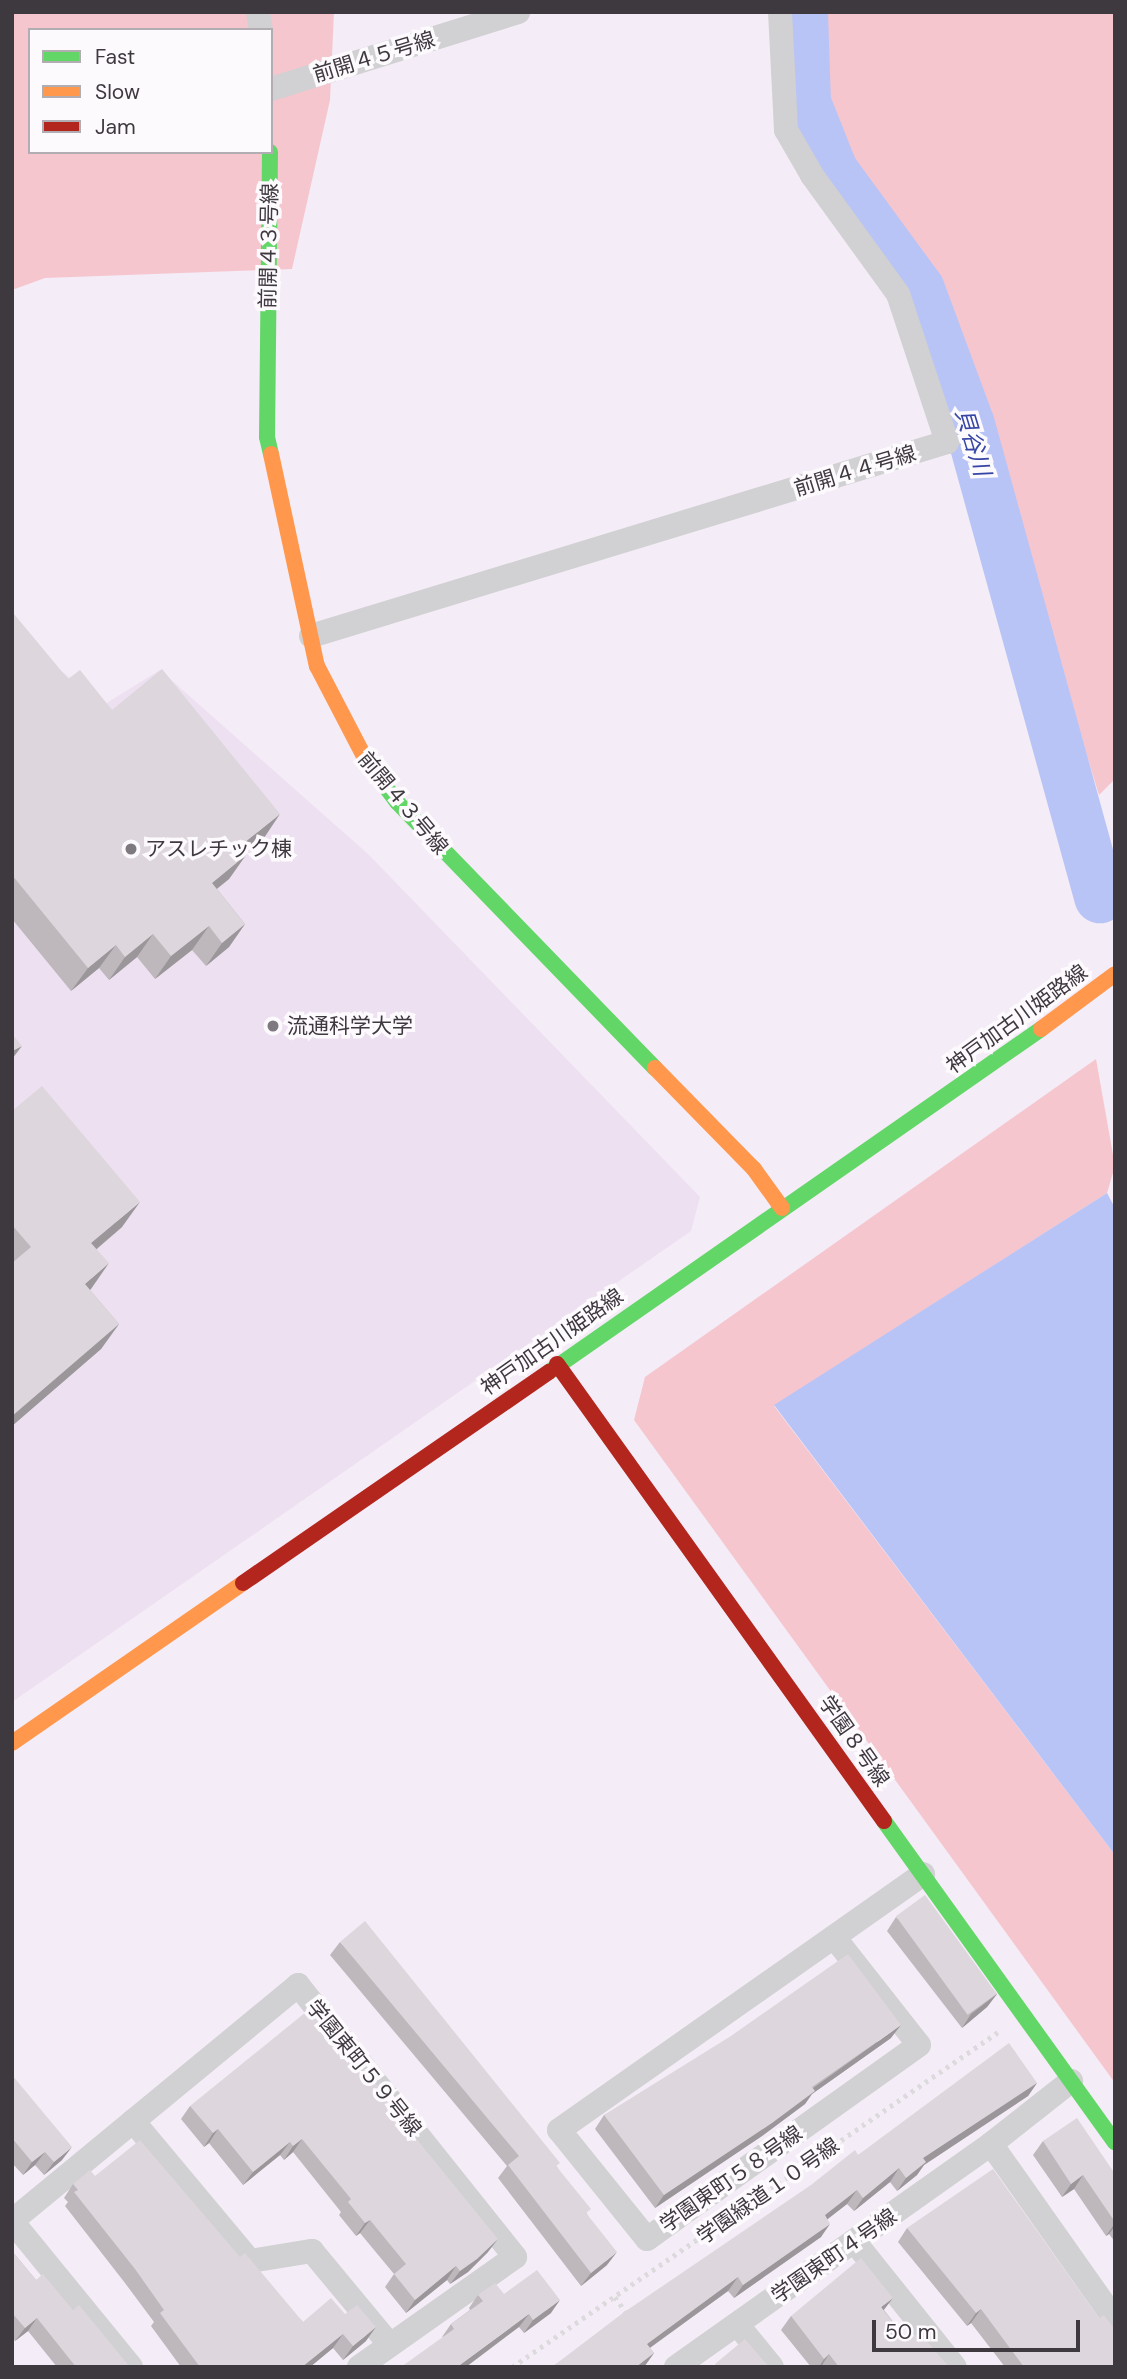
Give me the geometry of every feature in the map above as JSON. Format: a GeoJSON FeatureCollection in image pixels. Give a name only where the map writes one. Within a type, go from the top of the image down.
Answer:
{"type":"FeatureCollection","features":[{"type":"Feature","properties":{"kind":"street","name":"前開４５号線"},"geometry":{"type":"LineString","coordinates":[[273,88],[518,12]]}},
{"type":"Feature","properties":{"kind":"street","name":"前開４４号線"},"geometry":{"type":"LineString","coordinates":[[311,636],[947,442],[898,295],[812,175],[786,130],[780,12]]}},
{"type":"Feature","properties":{"kind":"street","name":"前開４３号線"},"geometry":{"type":"LineString","coordinates":[[270,154],[268,437],[317,666],[354,744],[397,803],[754,1169],[782,1208]]}},
{"type":"Feature","properties":{"kind":"street","name":"神戸加古川姫路線"},"geometry":{"type":"LineString","coordinates":[[12,1743],[988,1068],[1115,974]]}},
{"type":"Feature","properties":{"kind":"street","name":"学園８号線"},"geometry":{"type":"LineString","coordinates":[[557,1364],[1115,2143]]}},
{"type":"Feature","properties":{"kind":"street","name":"学園東町５８号線"},"geometry":{"type":"LineString","coordinates":[[834,1937],[919,2045],[647,2239],[559,2130],[923,1874]]}},
{"type":"Feature","properties":{"kind":"street","name":"学園東町５９号線"},"geometry":{"type":"LineString","coordinates":[[12,2221],[298,1986],[515,2257],[359,2367]]}},
{"type":"Feature","properties":{"kind":"street","name":"学園東町４号線"},"geometry":{"type":"LineString","coordinates":[[676,2367],[991,2144],[1071,2081]]}},
{"type":"Feature","properties":{"kind":"street"},"geometry":{"type":"LineString","coordinates":[[134,2122],[250,2261],[312,2251],[390,2345]]}},
{"type":"Feature","properties":{"kind":"street"},"geometry":{"type":"LineString","coordinates":[[991,2144],[1115,2320]]}},
{"type":"Feature","properties":{"kind":"street"},"geometry":{"type":"LineString","coordinates":[[12,2221],[131,2367]]}},
{"type":"Feature","properties":{"kind":"street"},"geometry":{"type":"LineString","coordinates":[[854,2241],[955,2367]]}},
{"type":"Feature","properties":{"kind":"street"},"geometry":{"type":"LineString","coordinates":[[737,2324],[772,2367]]}},
{"type":"Feature","properties":{"kind":"path","name":"学園緑道１０号線"},"geometry":{"type":"LineString","coordinates":[[512,2367],[1023,2015]]}},
{"type":"Feature","properties":{"kind":"path"},"geometry":{"type":"LineString","coordinates":[[615,2297],[637,2327]]}},
{"type":"Feature","properties":{"kind":"shaded area"},"geometry":{"type":"Polygon","coordinates":[[[12,12],[334,12],[330,100],[292,269],[45,278],[12,290],[12,12]]]}},
{"type":"Feature","properties":{"kind":"shaded area"},"geometry":{"type":"Polygon","coordinates":[[[812,12],[1115,12],[1115,779],[1099,795],[943,288],[841,161],[816,85],[812,12]]]}},
{"type":"Feature","properties":{"kind":"shaded area","name":"流通科学大学"},"geometry":{"type":"Polygon","coordinates":[[[12,634],[105,704],[160,670],[368,854],[700,1197],[691,1231],[12,1702],[12,634]]]}},
{"type":"Feature","properties":{"kind":"shaded area"},"geometry":{"type":"Polygon","coordinates":[[[1096,1059],[1115,1166],[1107,1193],[774,1406],[1115,1855],[1115,2083],[634,1420],[645,1377],[1096,1059]]]}},
{"type":"Feature","properties":{"kind":"water"},"geometry":{"type":"Polygon","coordinates":[[[1107,1193],[1115,1208],[1115,1855],[774,1405],[1107,1193]]]}},
{"type":"Feature","properties":{"kind":"building","name":"アスレチック棟"},"geometry":{"type":"Polygon","coordinates":[[[14,614],[68,679],[80,670],[112,710],[162,669],[280,814],[239,847],[246,855],[212,883],[245,924],[222,943],[209,926],[171,956],[153,934],[125,957],[116,945],[88,968],[12,875],[14,614]]]}},
{"type":"Feature","properties":{"kind":"building"},"geometry":{"type":"Polygon","coordinates":[[[12,1034],[22,1046],[12,1051],[12,1034]]]}},
{"type":"Feature","properties":{"kind":"building"},"geometry":{"type":"Polygon","coordinates":[[[42,1086],[140,1202],[91,1243],[109,1263],[85,1284],[119,1324],[12,1416],[12,1263],[31,1247],[12,1225],[12,1111],[42,1086]]]}},
{"type":"Feature","properties":{"kind":"building"},"geometry":{"type":"Polygon","coordinates":[[[925,1895],[997,1994],[968,2015],[896,1916],[925,1895]]]}},
{"type":"Feature","properties":{"kind":"building"},"geometry":{"type":"Polygon","coordinates":[[[365,1921],[560,2163],[556,2166],[591,2209],[586,2213],[617,2252],[591,2273],[508,2165],[519,2156],[340,1942],[365,1921]]]}},
{"type":"Feature","properties":{"kind":"building"},"geometry":{"type":"Polygon","coordinates":[[[848,1954],[901,2025],[812,2087],[815,2091],[772,2123],[664,2195],[604,2115],[731,2036],[848,1954]]]}},
{"type":"Feature","properties":{"kind":"building"},"geometry":{"type":"Polygon","coordinates":[[[311,2008],[401,2113],[397,2115],[498,2239],[477,2259],[460,2271],[456,2266],[415,2300],[394,2274],[406,2264],[370,2220],[365,2223],[348,2202],[351,2199],[302,2139],[293,2146],[290,2142],[253,2172],[218,2129],[213,2133],[190,2106],[311,2008]]]}},
{"type":"Feature","properties":{"kind":"building"},"geometry":{"type":"Polygon","coordinates":[[[1009,2043],[1037,2083],[923,2158],[926,2162],[906,2178],[899,2168],[863,2198],[857,2190],[825,2215],[830,2224],[743,2285],[738,2277],[647,2344],[654,2353],[636,2367],[552,2367],[623,2313],[811,2185],[855,2150],[858,2155],[1009,2043]]]}},
{"type":"Feature","properties":{"kind":"building"},"geometry":{"type":"Polygon","coordinates":[[[12,2075],[72,2147],[54,2162],[45,2152],[32,2162],[12,2138],[12,2075]]]}},
{"type":"Feature","properties":{"kind":"building"},"geometry":{"type":"Polygon","coordinates":[[[1077,2118],[1115,2174],[1115,2222],[1083,2175],[1071,2184],[1043,2141],[1077,2118]]]}},
{"type":"Feature","properties":{"kind":"building"},"geometry":{"type":"Polygon","coordinates":[[[140,2140],[240,2257],[245,2253],[303,2322],[331,2298],[345,2314],[357,2305],[376,2327],[353,2346],[343,2334],[302,2367],[200,2367],[160,2313],[164,2310],[135,2269],[74,2192],[78,2190],[73,2184],[90,2170],[95,2176],[140,2140]]]}},
{"type":"Feature","properties":{"kind":"building"},"geometry":{"type":"Polygon","coordinates":[[[993,2169],[1099,2318],[1104,2315],[1115,2330],[1115,2367],[1024,2367],[981,2309],[976,2313],[907,2228],[993,2169]]]}},
{"type":"Feature","properties":{"kind":"building"},"geometry":{"type":"Polygon","coordinates":[[[12,2251],[36,2280],[43,2274],[73,2310],[79,2305],[130,2367],[76,2367],[37,2318],[25,2328],[12,2313],[12,2251]]]}},
{"type":"Feature","properties":{"kind":"building"},"geometry":{"type":"Polygon","coordinates":[[[861,2258],[893,2298],[881,2307],[908,2341],[919,2332],[949,2367],[839,2367],[829,2354],[824,2359],[791,2316],[861,2258]]]}},
{"type":"Feature","properties":{"kind":"building"},"geometry":{"type":"Polygon","coordinates":[[[537,2270],[560,2300],[533,2320],[529,2314],[457,2367],[401,2367],[454,2329],[451,2324],[483,2301],[478,2295],[495,2283],[504,2294],[537,2270]]]}},
{"type":"Feature","properties":{"kind":"building"},"geometry":{"type":"Polygon","coordinates":[[[745,2339],[769,2367],[717,2367],[715,2364],[745,2339]]]}},
{"type":"Feature","properties":{"kind":"waterway","name":"貝谷川"},"geometry":{"type":"LineString","coordinates":[[802,12],[805,102],[832,170],[919,289],[969,424],[1099,897]]}},
{"type":"Feature","properties":{"kind":"traffic: fast"},"geometry":{"type":"LineString","coordinates":[[270,154],[267,437],[271,454]]}},
{"type":"Feature","properties":{"kind":"traffic: fast"},"geometry":{"type":"LineString","coordinates":[[367,762],[397,802],[655,1068]]}},
{"type":"Feature","properties":{"kind":"traffic: fast"},"geometry":{"type":"LineString","coordinates":[[549,1372],[1041,1029]]}},
{"type":"Feature","properties":{"kind":"traffic: fast"},"geometry":{"type":"LineString","coordinates":[[884,1821],[1115,2143]]}},
{"type":"Feature","properties":{"kind":"traffic: slow"},"geometry":{"type":"LineString","coordinates":[[271,454],[317,666],[367,762]]}},
{"type":"Feature","properties":{"kind":"traffic: slow"},"geometry":{"type":"LineString","coordinates":[[1041,1029],[1115,974]]}},
{"type":"Feature","properties":{"kind":"traffic: slow"},"geometry":{"type":"LineString","coordinates":[[655,1068],[754,1169],[782,1208]]}},
{"type":"Feature","properties":{"kind":"traffic: slow"},"geometry":{"type":"LineString","coordinates":[[12,1743],[243,1583]]}},
{"type":"Feature","properties":{"kind":"traffic: jam"},"geometry":{"type":"LineString","coordinates":[[557,1364],[884,1821]]}},
{"type":"Feature","properties":{"kind":"traffic: jam"},"geometry":{"type":"LineString","coordinates":[[243,1583],[549,1372]]}},
{"type":"Feature","properties":{"kind":"place","name":"アスレチック棟"},"geometry":{"type":"Point","coordinates":[131,849]}},
{"type":"Feature","properties":{"kind":"place","name":"流通科学大学"},"geometry":{"type":"Point","coordinates":[273,1026]}}]}
